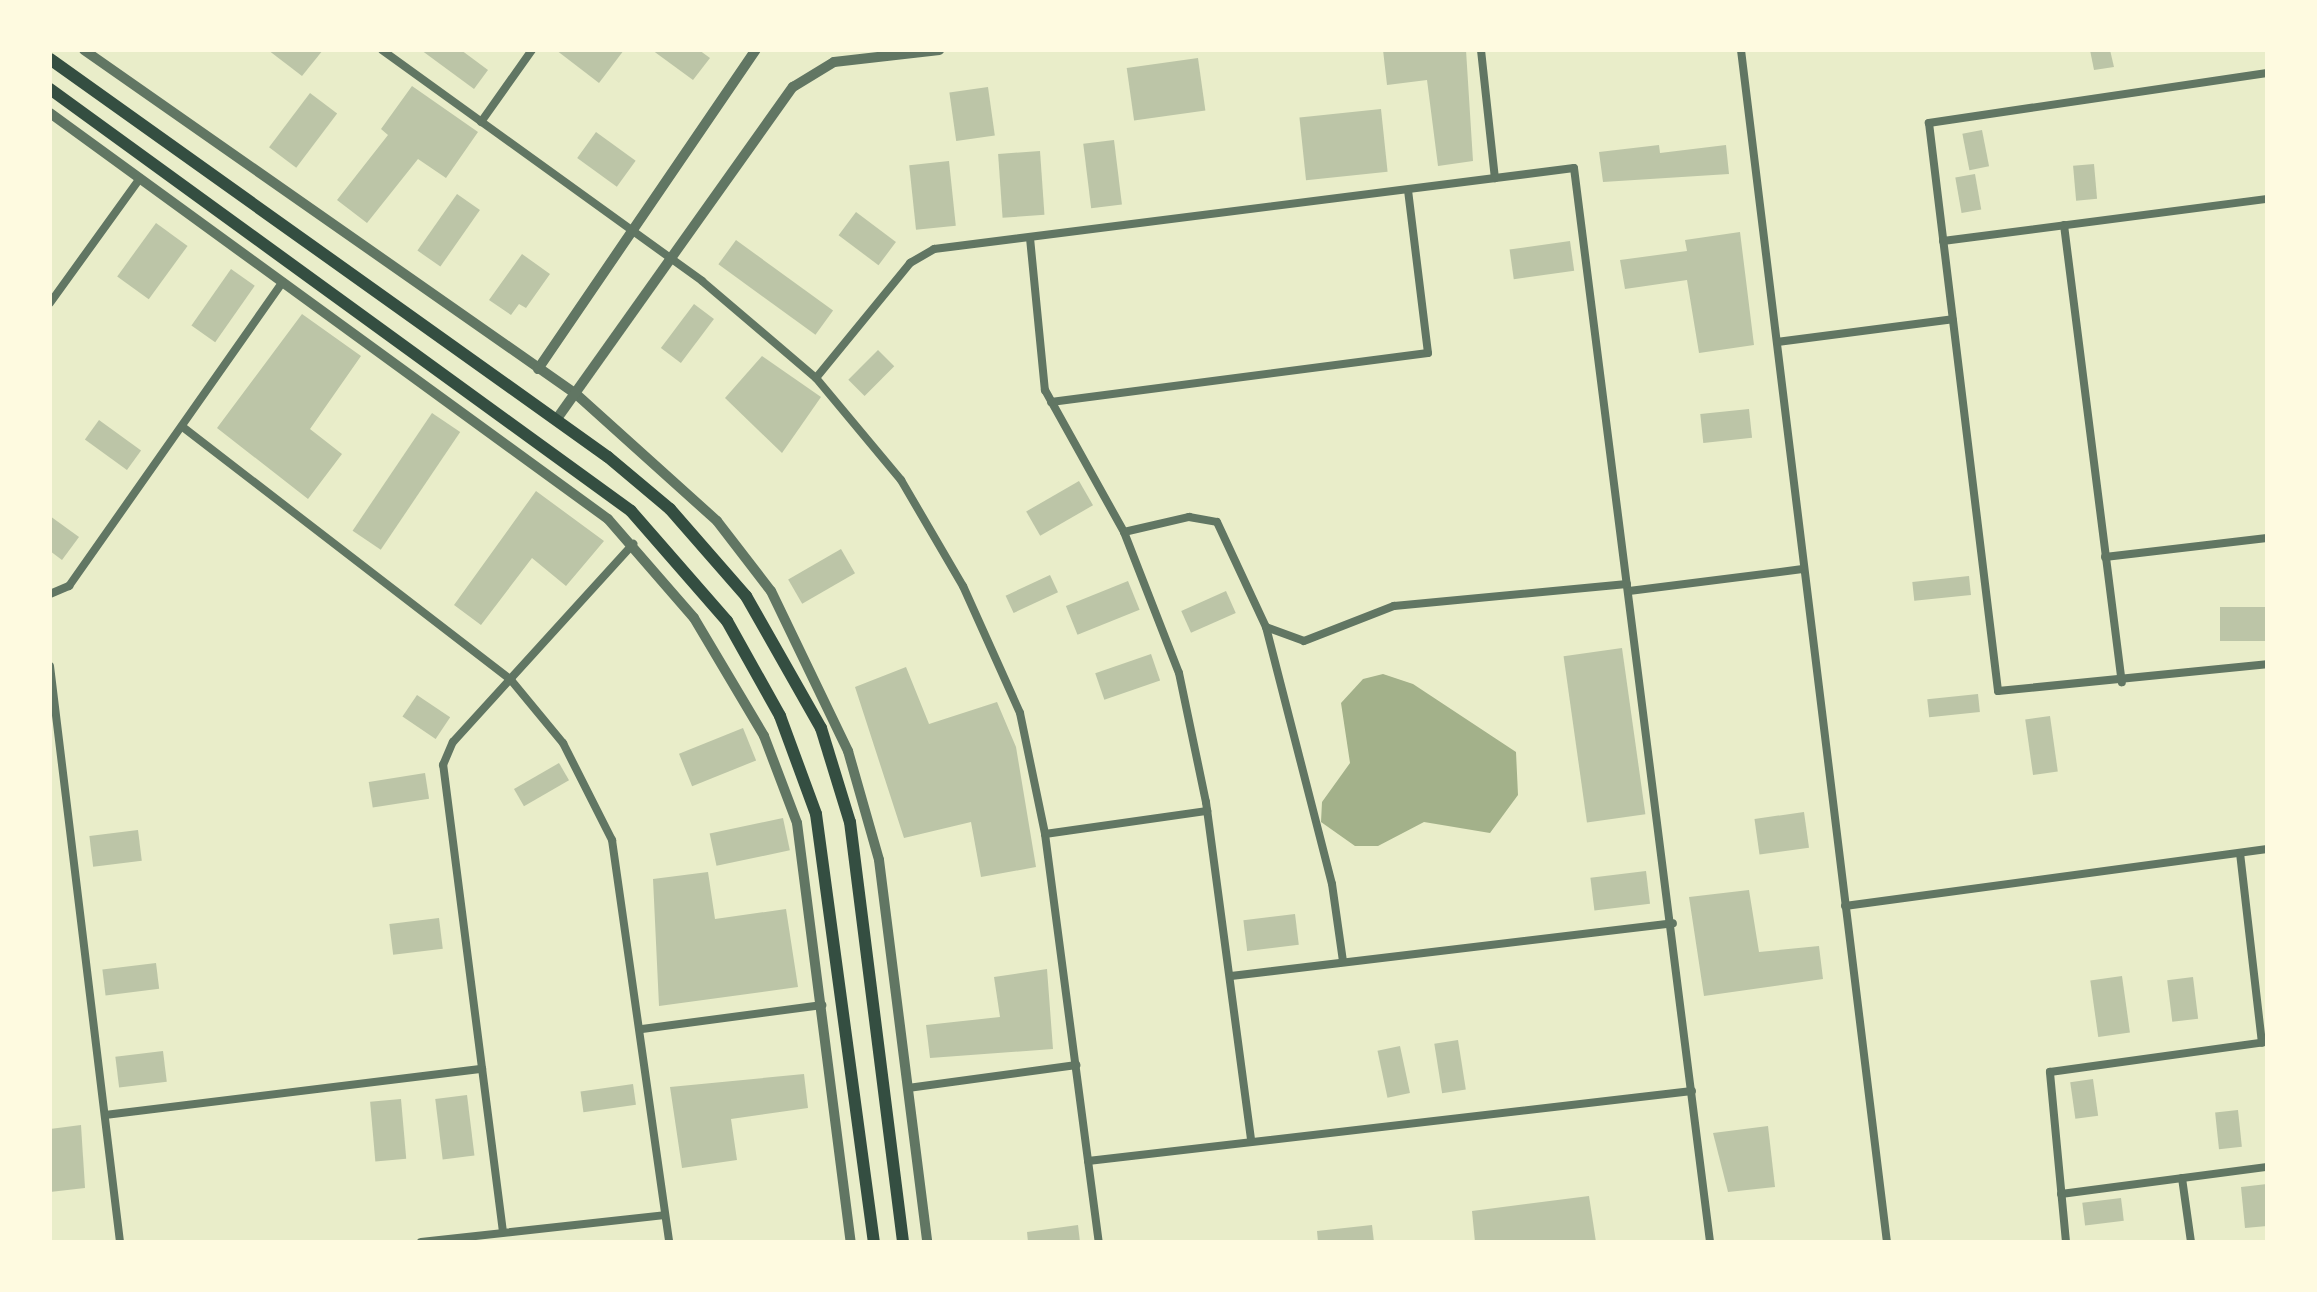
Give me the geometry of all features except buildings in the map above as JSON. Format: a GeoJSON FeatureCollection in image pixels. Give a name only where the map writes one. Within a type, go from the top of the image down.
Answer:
{"type":"FeatureCollection","features":[{"type":"Feature","properties":{"kind":"main road"},"geometry":{"type":"LineString","coordinates":[[50,59],[641,483],[722,565],[767,628],[821,728],[850,822],[903,1242]]}},
{"type":"Feature","properties":{"kind":"main road"},"geometry":{"type":"LineString","coordinates":[[50,89],[631,511],[727,621],[780,716],[816,814],[874,1242]]}},
{"type":"Feature","properties":{"kind":"street"},"geometry":{"type":"LineString","coordinates":[[84,50],[576,394],[717,521],[771,591],[848,751],[879,860],[927,1242]]}},
{"type":"Feature","properties":{"kind":"street"},"geometry":{"type":"LineString","coordinates":[[382,50],[669,258],[816,378],[901,480],[963,586],[1020,713],[1045,834],[1099,1242]]}},
{"type":"Feature","properties":{"kind":"street"},"geometry":{"type":"LineString","coordinates":[[481,122],[532,50]]}},
{"type":"Feature","properties":{"kind":"street"},"geometry":{"type":"LineString","coordinates":[[538,369],[637,235],[756,50]]}},
{"type":"Feature","properties":{"kind":"street"},"geometry":{"type":"LineString","coordinates":[[556,420],[793,87],[814,70],[939,50]]}},
{"type":"Feature","properties":{"kind":"street"},"geometry":{"type":"LineString","coordinates":[[1481,50],[1495,178]]}},
{"type":"Feature","properties":{"kind":"street"},"geometry":{"type":"LineString","coordinates":[[1741,50],[1887,1242]]}},
{"type":"Feature","properties":{"kind":"street"},"geometry":{"type":"LineString","coordinates":[[2267,73],[1930,120],[1998,691],[2122,682],[2267,664]]}},
{"type":"Feature","properties":{"kind":"street"},"geometry":{"type":"LineString","coordinates":[[50,113],[634,544],[718,653],[782,779],[797,823],[851,1242]]}},
{"type":"Feature","properties":{"kind":"street"},"geometry":{"type":"LineString","coordinates":[[816,378],[922,254],[1495,178],[1577,172],[1673,923],[1710,1242]]}},
{"type":"Feature","properties":{"kind":"street"},"geometry":{"type":"LineString","coordinates":[[50,303],[140,178]]}},
{"type":"Feature","properties":{"kind":"street"},"geometry":{"type":"LineString","coordinates":[[1051,402],[1428,353],[1408,190]]}},
{"type":"Feature","properties":{"kind":"street"},"geometry":{"type":"LineString","coordinates":[[1943,241],[2267,199]]}},
{"type":"Feature","properties":{"kind":"street"},"geometry":{"type":"LineString","coordinates":[[2064,225],[2122,682]]}},
{"type":"Feature","properties":{"kind":"street"},"geometry":{"type":"LineString","coordinates":[[1030,238],[1051,402],[1124,532],[1179,673],[1207,811],[1251,1140]]}},
{"type":"Feature","properties":{"kind":"street"},"geometry":{"type":"LineString","coordinates":[[50,594],[69,586],[184,428],[283,282]]}},
{"type":"Feature","properties":{"kind":"street"},"geometry":{"type":"LineString","coordinates":[[1777,342],[1953,319]]}},
{"type":"Feature","properties":{"kind":"street"},"geometry":{"type":"LineString","coordinates":[[184,428],[511,680],[563,743],[612,840],[642,1029],[669,1242]]}},
{"type":"Feature","properties":{"kind":"street"},"geometry":{"type":"LineString","coordinates":[[1124,532],[1189,517],[1217,522],[1266,627],[1332,884],[1343,961]]}},
{"type":"Feature","properties":{"kind":"street"},"geometry":{"type":"LineString","coordinates":[[2105,557],[2267,538]]}},
{"type":"Feature","properties":{"kind":"street"},"geometry":{"type":"LineString","coordinates":[[503,1232],[443,765],[453,742],[634,544]]}},
{"type":"Feature","properties":{"kind":"street"},"geometry":{"type":"LineString","coordinates":[[1266,627],[1313,641],[1394,606],[1803,569]]}},
{"type":"Feature","properties":{"kind":"street"},"geometry":{"type":"LineString","coordinates":[[50,666],[120,1242]]}},
{"type":"Feature","properties":{"kind":"street"},"geometry":{"type":"LineString","coordinates":[[1045,834],[1207,811]]}},
{"type":"Feature","properties":{"kind":"street"},"geometry":{"type":"LineString","coordinates":[[1845,906],[2267,849]]}},
{"type":"Feature","properties":{"kind":"street"},"geometry":{"type":"LineString","coordinates":[[2066,1242],[2050,1072],[2265,1043],[2240,853]]}},
{"type":"Feature","properties":{"kind":"street"},"geometry":{"type":"LineString","coordinates":[[1231,976],[1673,923]]}},
{"type":"Feature","properties":{"kind":"street"},"geometry":{"type":"LineString","coordinates":[[642,1029],[822,1005]]}},
{"type":"Feature","properties":{"kind":"street"},"geometry":{"type":"LineString","coordinates":[[908,1088],[1076,1065]]}},
{"type":"Feature","properties":{"kind":"street"},"geometry":{"type":"LineString","coordinates":[[105,1115],[482,1069]]}},
{"type":"Feature","properties":{"kind":"street"},"geometry":{"type":"LineString","coordinates":[[1088,1161],[1692,1091]]}},
{"type":"Feature","properties":{"kind":"street"},"geometry":{"type":"LineString","coordinates":[[2061,1194],[2267,1167]]}},
{"type":"Feature","properties":{"kind":"street"},"geometry":{"type":"LineString","coordinates":[[2182,1178],[2191,1242]]}},
{"type":"Feature","properties":{"kind":"street"},"geometry":{"type":"LineString","coordinates":[[421,1242],[665,1215]]}},
{"type":"Feature","properties":{"kind":"shaded area"},"geometry":{"type":"Polygon","coordinates":[[[1383,674],[1413,684],[1516,752],[1518,795],[1490,833],[1424,822],[1378,846],[1355,846],[1321,822],[1322,802],[1350,763],[1341,703],[1363,679],[1383,674]]]}}]}
